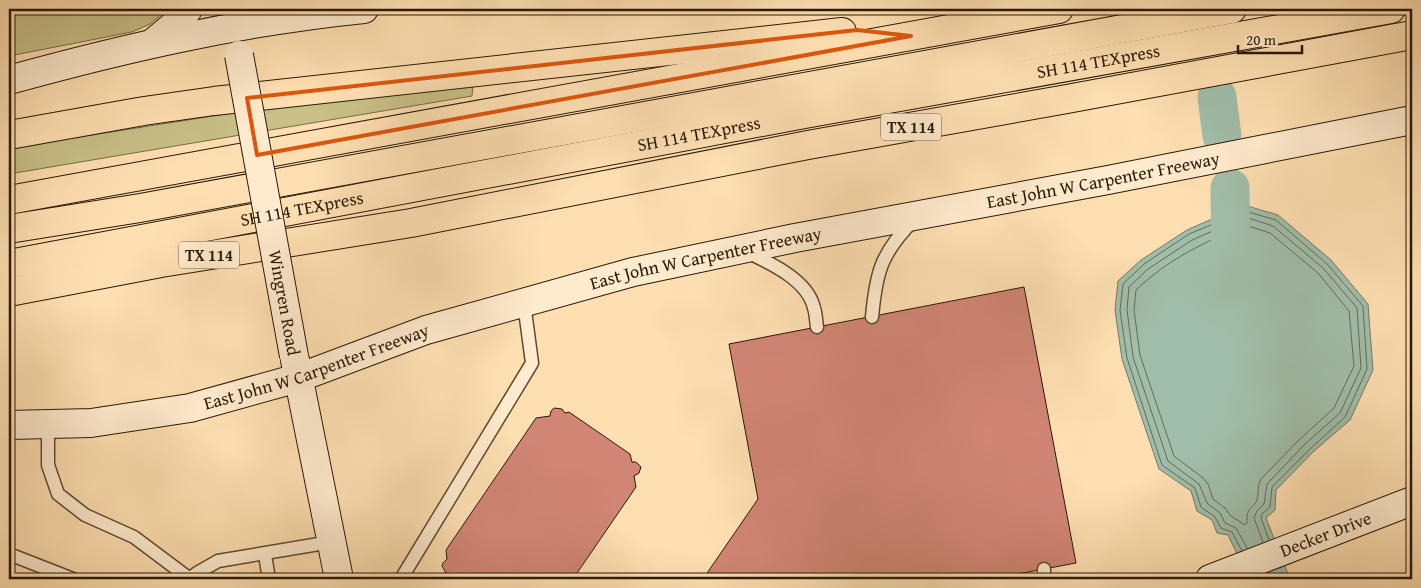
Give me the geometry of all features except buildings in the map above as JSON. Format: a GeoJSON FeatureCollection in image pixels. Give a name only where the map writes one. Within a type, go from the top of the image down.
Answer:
{"type":"FeatureCollection","features":[{"type":"Feature","properties":{"kind":"highway"},"geometry":{"type":"LineString","coordinates":[[9,200],[1059,9]]}},
{"type":"Feature","properties":{"kind":"highway","name":"SH 114 TEXpress"},"geometry":{"type":"LineString","coordinates":[[9,229],[218,194],[1232,9]]}},
{"type":"Feature","properties":{"kind":"highway","name":"SH 114 TEXpress"},"geometry":{"type":"LineString","coordinates":[[9,264],[799,115],[1391,9]]}},
{"type":"Feature","properties":{"kind":"highway"},"geometry":{"type":"LineString","coordinates":[[9,135],[144,111],[214,101],[828,33],[857,30],[911,36]]}},
{"type":"Feature","properties":{"kind":"highway","name":"TX 114"},"geometry":{"type":"LineString","coordinates":[[9,292],[161,263],[411,223],[808,145],[1067,100],[1412,35]]}},
{"type":"Feature","properties":{"kind":"main road"},"geometry":{"type":"LineString","coordinates":[[152,44],[179,21],[188,9]]}},
{"type":"Feature","properties":{"kind":"main road"},"geometry":{"type":"LineString","coordinates":[[9,80],[152,44],[231,15],[348,9]]}},
{"type":"Feature","properties":{"kind":"main road","name":"Wingren Road"},"geometry":{"type":"LineString","coordinates":[[231,15],[296,367],[339,579]]}},
{"type":"Feature","properties":{"kind":"main road","name":"East John W Carpenter Freeway"},"geometry":{"type":"LineString","coordinates":[[9,425],[91,423],[190,408],[296,367],[633,272],[740,249],[1108,180],[1412,120]]}},
{"type":"Feature","properties":{"kind":"main road","name":"Decker Drive"},"geometry":{"type":"LineString","coordinates":[[1222,575],[1412,501]]}},
{"type":"Feature","properties":{"kind":"lane"},"geometry":{"type":"LineString","coordinates":[[872,317],[875,286],[884,258],[895,238],[918,215]]}},
{"type":"Feature","properties":{"kind":"lane"},"geometry":{"type":"LineString","coordinates":[[740,249],[776,266],[801,284],[814,306],[817,327]]}},
{"type":"Feature","properties":{"kind":"lane"},"geometry":{"type":"LineString","coordinates":[[405,576],[532,363],[524,303]]}},
{"type":"Feature","properties":{"kind":"lane"},"geometry":{"type":"LineString","coordinates":[[48,425],[48,465],[58,494],[85,515],[134,537],[189,579],[218,561],[264,555],[331,542]]}},
{"type":"Feature","properties":{"kind":"lane"},"geometry":{"type":"LineString","coordinates":[[9,554],[73,579]]}},
{"type":"Feature","properties":{"kind":"lane"},"geometry":{"type":"LineString","coordinates":[[264,555],[268,579]]}},
{"type":"Feature","properties":{"kind":"highlighted area"},"geometry":{"type":"Polygon","coordinates":[[[857,30],[911,36],[392,131],[257,155],[247,98],[857,30]]]}},
{"type":"Feature","properties":{"kind":"shaded area"},"geometry":{"type":"Polygon","coordinates":[[[9,9],[168,9],[150,24],[132,32],[9,56],[9,9]]]}},
{"type":"Feature","properties":{"kind":"shaded area"},"geometry":{"type":"Polygon","coordinates":[[[473,84],[472,96],[9,174],[9,148],[328,98],[473,84]]]}},
{"type":"Feature","properties":{"kind":"water"},"geometry":{"type":"Polygon","coordinates":[[[1244,205],[1278,215],[1331,260],[1368,304],[1373,370],[1350,420],[1313,452],[1276,490],[1275,510],[1266,518],[1290,579],[1249,579],[1228,535],[1217,533],[1212,520],[1197,511],[1191,491],[1159,469],[1122,359],[1115,310],[1118,281],[1141,260],[1187,230],[1244,205]]]}},
{"type":"Feature","properties":{"kind":"waterway"},"geometry":{"type":"LineString","coordinates":[[1217,97],[1222,136]]}},
{"type":"Feature","properties":{"kind":"waterway"},"geometry":{"type":"LineString","coordinates":[[1230,188],[1231,264]]}}]}
